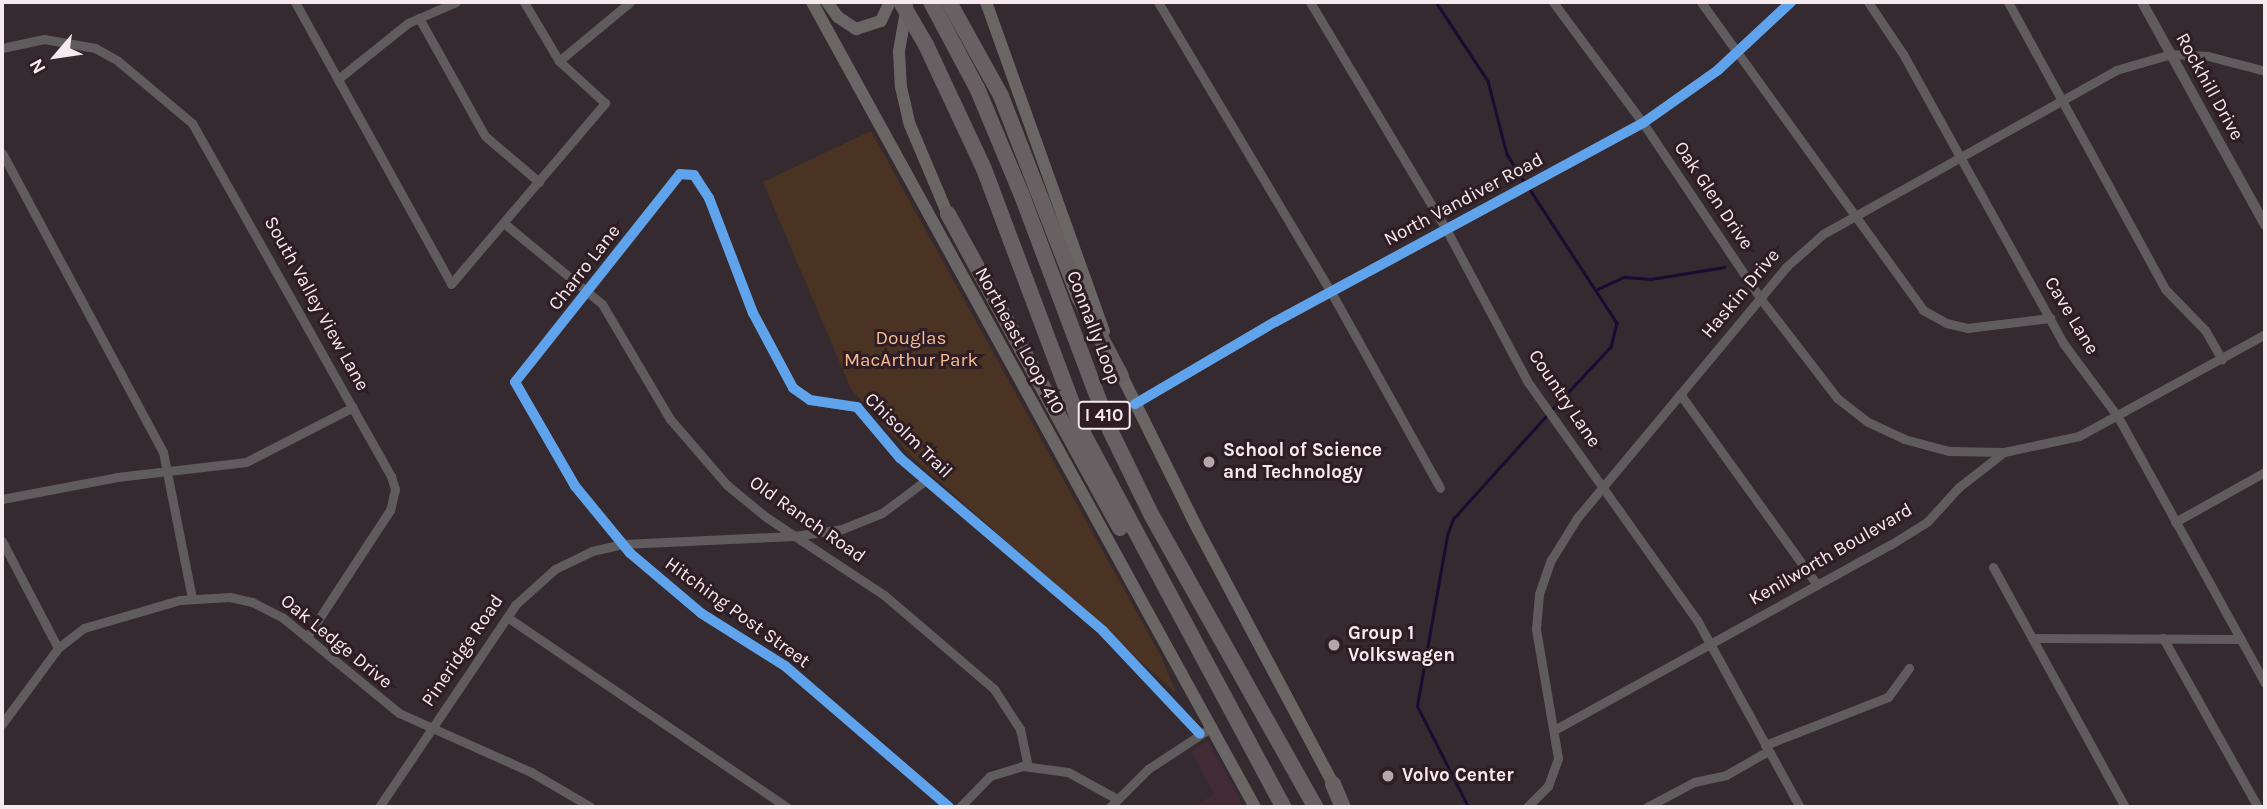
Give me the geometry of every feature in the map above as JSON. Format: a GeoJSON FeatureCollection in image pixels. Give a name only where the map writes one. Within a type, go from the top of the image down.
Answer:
{"type":"FeatureCollection","features":[{"type":"Feature","properties":{"kind":"highway","name":"I 410"},"geometry":{"type":"LineString","coordinates":[[901,2],[926,45],[984,169],[1085,437],[1195,648],[1283,807]]}},
{"type":"Feature","properties":{"kind":"highway"},"geometry":{"type":"LineString","coordinates":[[938,3],[1005,105],[1079,297],[1121,376]]}},
{"type":"Feature","properties":{"kind":"highway","name":"Connally Loop"},"geometry":{"type":"LineString","coordinates":[[938,3],[1021,192],[1110,430],[1152,516],[1315,807]]}},
{"type":"Feature","properties":{"kind":"highway"},"geometry":{"type":"LineString","coordinates":[[948,214],[1063,430],[1195,648]]}},
{"type":"Feature","properties":{"kind":"highway"},"geometry":{"type":"LineString","coordinates":[[1333,784],[1345,807]]}},
{"type":"Feature","properties":{"kind":"main road","name":"Northeast Loop 410"},"geometry":{"type":"LineString","coordinates":[[812,2],[1255,807]]}},
{"type":"Feature","properties":{"kind":"main road"},"geometry":{"type":"LineString","coordinates":[[827,2],[838,17],[856,29],[881,21],[890,2]]}},
{"type":"Feature","properties":{"kind":"main road"},"geometry":{"type":"LineString","coordinates":[[907,2],[899,51],[901,87],[909,125],[1025,393]]}},
{"type":"Feature","properties":{"kind":"main road"},"geometry":{"type":"LineString","coordinates":[[986,2],[1121,376],[1333,784]]}},
{"type":"Feature","properties":{"kind":"street"},"geometry":{"type":"LineString","coordinates":[[295,2],[451,284],[505,224],[605,103],[559,61],[524,2]]}},
{"type":"Feature","properties":{"kind":"street"},"geometry":{"type":"LineString","coordinates":[[338,79],[419,18],[456,2]]}},
{"type":"Feature","properties":{"kind":"street"},"geometry":{"type":"LineString","coordinates":[[559,61],[630,2]]}},
{"type":"Feature","properties":{"kind":"street"},"geometry":{"type":"LineString","coordinates":[[1158,2],[1331,292],[1440,488]]}},
{"type":"Feature","properties":{"kind":"street","name":"Country Lane"},"geometry":{"type":"LineString","coordinates":[[1310,2],[1446,229],[1543,404],[1710,644],[1800,807]]}},
{"type":"Feature","properties":{"kind":"street","name":"Oak Glen Drive"},"geometry":{"type":"LineString","coordinates":[[1553,2],[1643,123],[1760,298],[1823,383],[1868,422],[1904,439],[1949,451],[2004,452]]}},
{"type":"Feature","properties":{"kind":"street"},"geometry":{"type":"LineString","coordinates":[[1700,2],[1913,300],[1934,318],[1978,328],[2050,318]]}},
{"type":"Feature","properties":{"kind":"street","name":"North Vandiver Road"},"geometry":{"type":"LineString","coordinates":[[1135,404],[1331,292],[1643,123],[1735,54],[1791,2]]}},
{"type":"Feature","properties":{"kind":"street","name":"Cave Lane"},"geometry":{"type":"LineString","coordinates":[[1868,2],[1903,54],[2071,355],[2118,417],[2265,683]]}},
{"type":"Feature","properties":{"kind":"street"},"geometry":{"type":"LineString","coordinates":[[2008,2],[2165,289],[2204,330],[2222,359]]}},
{"type":"Feature","properties":{"kind":"street","name":"Rockhill Drive"},"geometry":{"type":"LineString","coordinates":[[2142,2],[2265,225]]}},
{"type":"Feature","properties":{"kind":"street"},"geometry":{"type":"LineString","coordinates":[[419,18],[485,136],[539,182]]}},
{"type":"Feature","properties":{"kind":"street","name":"South Valley View Lane"},"geometry":{"type":"LineString","coordinates":[[2,48],[64,39],[118,61],[192,124],[391,476],[393,502],[307,637]]}},
{"type":"Feature","properties":{"kind":"street","name":"Haskin Drive"},"geometry":{"type":"LineString","coordinates":[[1527,807],[1538,804],[1556,767],[1556,729],[1538,654],[1539,594],[1559,543],[1680,394],[1800,253],[1854,217],[2116,70],[2171,54],[2208,56],[2265,71]]}},
{"type":"Feature","properties":{"kind":"street"},"geometry":{"type":"LineString","coordinates":[[2,153],[170,471],[192,599]]}},
{"type":"Feature","properties":{"kind":"street","name":"Charro Lane"},"geometry":{"type":"LineString","coordinates":[[515,382],[590,294],[680,174]]}},
{"type":"Feature","properties":{"kind":"street","name":"Chisolm Trail"},"geometry":{"type":"LineString","coordinates":[[680,174],[694,175],[709,198],[753,313],[793,388],[810,400],[858,407],[880,437],[926,480],[1103,631],[1200,734]]}},
{"type":"Feature","properties":{"kind":"street","name":"Old Ranch Road"},"geometry":{"type":"LineString","coordinates":[[505,224],[590,294],[610,314],[664,409],[697,454],[737,493],[794,536],[884,596],[994,689],[1020,729],[1028,766]]}},
{"type":"Feature","properties":{"kind":"street"},"geometry":{"type":"LineString","coordinates":[[2004,452],[2067,440],[2118,417],[2265,334]]}},
{"type":"Feature","properties":{"kind":"street","name":"Hitching Post Street"},"geometry":{"type":"LineString","coordinates":[[515,382],[575,486],[622,544],[701,613],[785,666],[948,807]]}},
{"type":"Feature","properties":{"kind":"street"},"geometry":{"type":"LineString","coordinates":[[1680,394],[1817,585]]}},
{"type":"Feature","properties":{"kind":"street"},"geometry":{"type":"LineString","coordinates":[[2,499],[170,471],[246,463],[353,407]]}},
{"type":"Feature","properties":{"kind":"street","name":"Kenilworth Boulevard"},"geometry":{"type":"LineString","coordinates":[[1556,729],[1921,526],[2004,452]]}},
{"type":"Feature","properties":{"kind":"street"},"geometry":{"type":"LineString","coordinates":[[2175,522],[2265,472]]}},
{"type":"Feature","properties":{"kind":"street","name":"Pineridge Road"},"geometry":{"type":"LineString","coordinates":[[379,807],[506,617],[555,569],[592,551],[622,544],[794,536],[862,522],[926,480]]}},
{"type":"Feature","properties":{"kind":"street"},"geometry":{"type":"LineString","coordinates":[[2,541],[58,648]]}},
{"type":"Feature","properties":{"kind":"street"},"geometry":{"type":"LineString","coordinates":[[1993,567],[2125,807]]}},
{"type":"Feature","properties":{"kind":"street","name":"Oak Ledge Drive"},"geometry":{"type":"LineString","coordinates":[[2,724],[58,648],[84,628],[108,617],[192,599],[252,602],[307,637],[380,702],[432,729],[531,772],[591,807]]}},
{"type":"Feature","properties":{"kind":"street"},"geometry":{"type":"LineString","coordinates":[[506,617],[788,807]]}},
{"type":"Feature","properties":{"kind":"street"},"geometry":{"type":"LineString","coordinates":[[2032,638],[2241,639]]}},
{"type":"Feature","properties":{"kind":"street"},"geometry":{"type":"LineString","coordinates":[[2163,638],[2258,807]]}},
{"type":"Feature","properties":{"kind":"street"},"geometry":{"type":"LineString","coordinates":[[1649,807],[1694,782],[1726,775],[1767,748],[1874,704],[1897,690],[1909,668]]}},
{"type":"Feature","properties":{"kind":"street"},"geometry":{"type":"LineString","coordinates":[[1110,807],[1148,769],[1212,727]]}},
{"type":"Feature","properties":{"kind":"street"},"geometry":{"type":"LineString","coordinates":[[960,807],[990,776],[1028,766],[1068,772],[1117,799]]}},
{"type":"Feature","properties":{"kind":"shaded area"},"geometry":{"type":"Polygon","coordinates":[[[1208,741],[1244,807],[1194,807],[1214,794],[1191,751],[1208,741]]]}},
{"type":"Feature","properties":{"kind":"green space","name":"Douglas MacArthur Park"},"geometry":{"type":"Polygon","coordinates":[[[871,131],[1162,658],[1176,693],[912,457],[851,389],[763,182],[871,131]]]}},
{"type":"Feature","properties":{"kind":"waterway"},"geometry":{"type":"LineString","coordinates":[[1436,2],[1488,81],[1507,154],[1525,183]]}},
{"type":"Feature","properties":{"kind":"waterway"},"geometry":{"type":"LineString","coordinates":[[1529,188],[1617,323],[1611,347],[1552,410]]}},
{"type":"Feature","properties":{"kind":"waterway"},"geometry":{"type":"LineString","coordinates":[[1598,289],[1624,277],[1651,279],[1724,267]]}},
{"type":"Feature","properties":{"kind":"waterway"},"geometry":{"type":"LineString","coordinates":[[1468,807],[1417,706],[1447,535],[1453,519],[1547,415]]}},
{"type":"Feature","properties":{"kind":"cycle path"},"geometry":{"type":"LineString","coordinates":[[1135,404],[1275,322],[1643,123],[1718,70],[1791,2]]}},
{"type":"Feature","properties":{"kind":"cycle path"},"geometry":{"type":"LineString","coordinates":[[949,807],[785,666],[701,613],[630,553],[575,486],[515,382],[680,174],[694,175],[709,198],[753,313],[793,388],[810,400],[857,407],[900,458],[1103,631],[1200,734]]}},
{"type":"Feature","properties":{"kind":"place","name":"School of Science and Technology"},"geometry":{"type":"Point","coordinates":[1209,462]}},
{"type":"Feature","properties":{"kind":"place","name":"Group 1 Volkswagen"},"geometry":{"type":"Point","coordinates":[1334,645]}},
{"type":"Feature","properties":{"kind":"place","name":"Volvo Center"},"geometry":{"type":"Point","coordinates":[1388,776]}}]}
